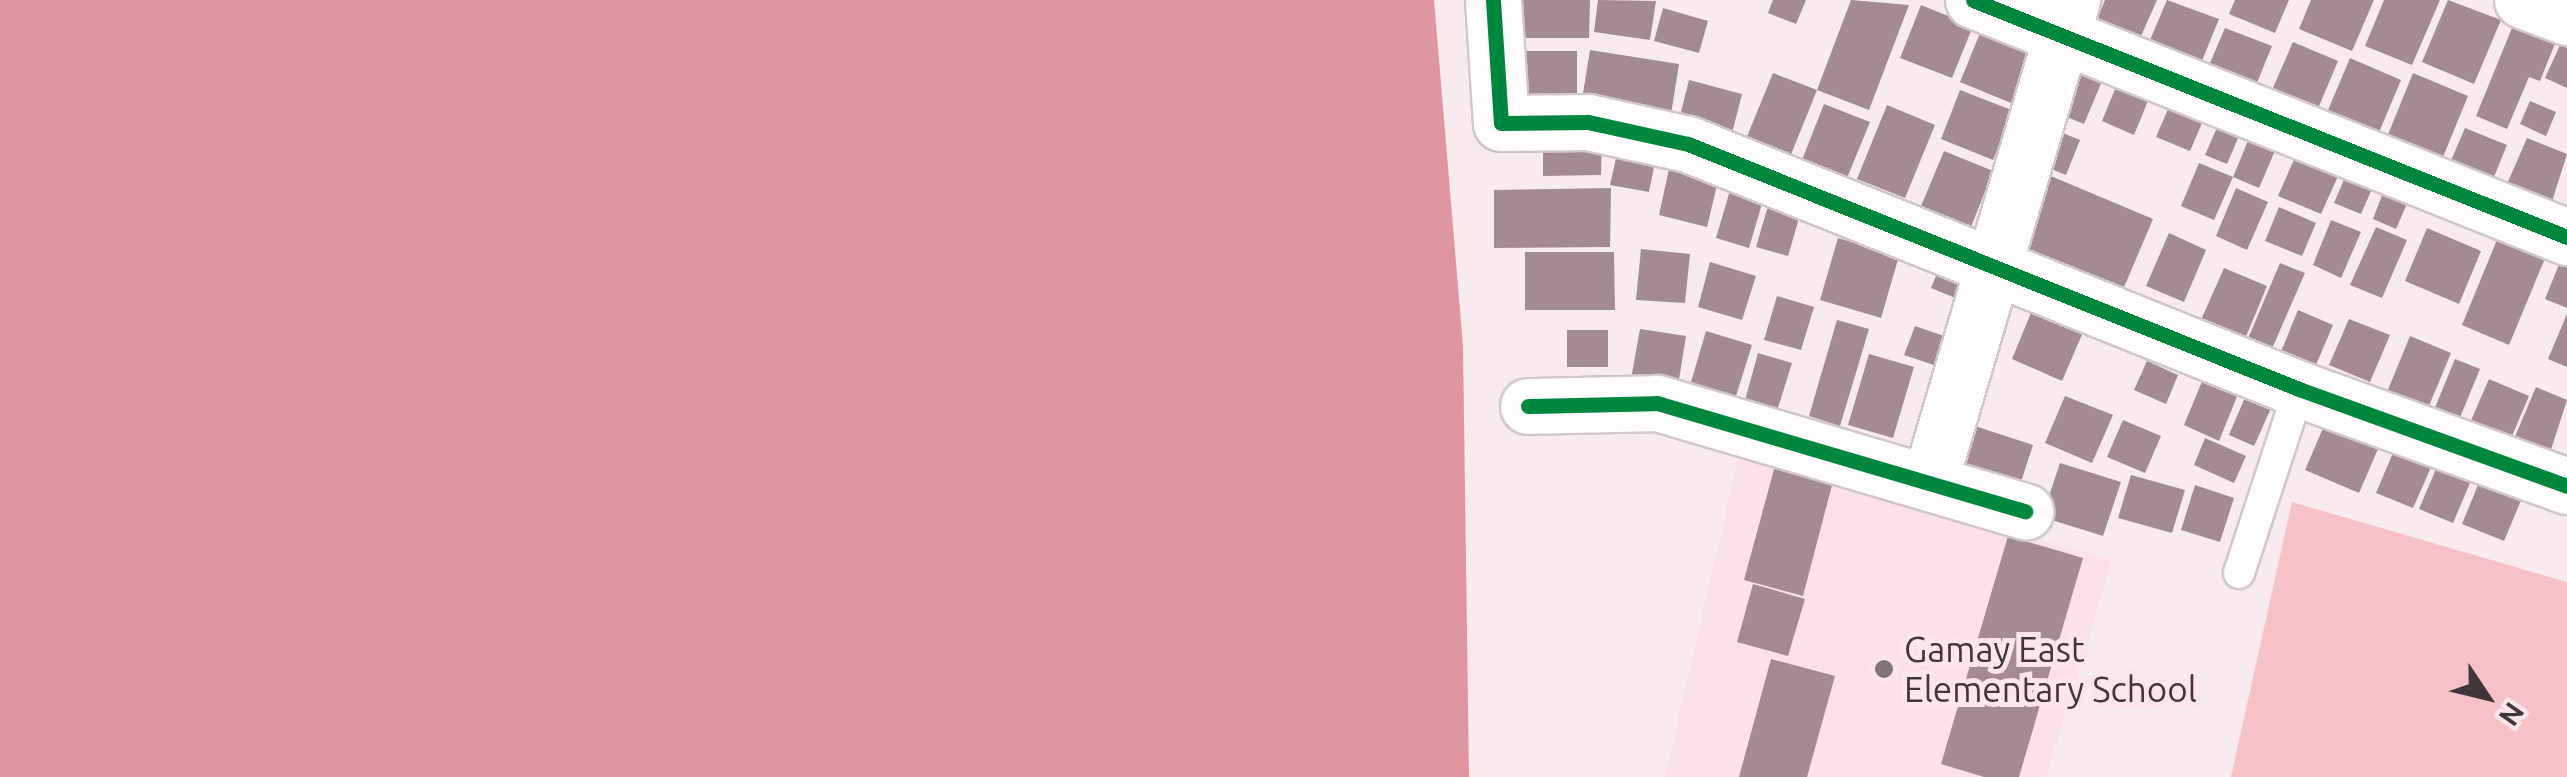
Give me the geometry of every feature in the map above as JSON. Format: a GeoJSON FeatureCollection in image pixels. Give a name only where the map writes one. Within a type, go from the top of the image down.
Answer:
{"type":"FeatureCollection","features":[{"type":"Feature","properties":{"kind":"street"},"geometry":{"type":"LineString","coordinates":[[1493,0],[1501,123],[1588,122],[1688,144],[2299,390],[2567,486]]}},
{"type":"Feature","properties":{"kind":"street"},"geometry":{"type":"LineString","coordinates":[[1972,0],[2066,16],[2567,236]]}},
{"type":"Feature","properties":{"kind":"street"},"geometry":{"type":"LineString","coordinates":[[2522,0],[2567,17]]}},
{"type":"Feature","properties":{"kind":"street"},"geometry":{"type":"LineString","coordinates":[[1930,480],[1989,267],[2066,16]]}},
{"type":"Feature","properties":{"kind":"street"},"geometry":{"type":"LineString","coordinates":[[1528,406],[1657,403],[2025,510]]}},
{"type":"Feature","properties":{"kind":"lane"},"geometry":{"type":"LineString","coordinates":[[2238,573],[2299,390]]}},
{"type":"Feature","properties":{"kind":"shaded area"},"geometry":{"type":"Polygon","coordinates":[[[0,0],[1434,0],[1463,346],[1469,777],[0,777],[0,0]]]}},
{"type":"Feature","properties":{"kind":"shaded area","name":"Gamay East Elementary School"},"geometry":{"type":"Polygon","coordinates":[[[1741,447],[2112,561],[2046,777],[1665,777],[1741,447]]]}},
{"type":"Feature","properties":{"kind":"shaded area"},"geometry":{"type":"Polygon","coordinates":[[[2292,502],[2567,582],[2567,777],[2231,777],[2292,502]]]}},
{"type":"Feature","properties":{"kind":"building"},"geometry":{"type":"Polygon","coordinates":[[[1511,0],[1590,0],[1589,38],[1510,38],[1511,0]]]}},
{"type":"Feature","properties":{"kind":"building"},"geometry":{"type":"Polygon","coordinates":[[[1598,0],[1656,1],[1650,40],[1594,32],[1598,0]]]}},
{"type":"Feature","properties":{"kind":"building"},"geometry":{"type":"Polygon","coordinates":[[[1773,0],[1806,0],[1796,24],[1768,13],[1773,0]]]}},
{"type":"Feature","properties":{"kind":"building"},"geometry":{"type":"Polygon","coordinates":[[[1851,0],[1909,5],[1869,110],[1817,90],[1851,0]]]}},
{"type":"Feature","properties":{"kind":"building"},"geometry":{"type":"Polygon","coordinates":[[[2105,0],[2157,0],[2137,45],[2094,27],[2105,0]]]}},
{"type":"Feature","properties":{"kind":"building"},"geometry":{"type":"Polygon","coordinates":[[[2167,0],[2219,19],[2199,68],[2147,47],[2167,0]]]}},
{"type":"Feature","properties":{"kind":"building"},"geometry":{"type":"Polygon","coordinates":[[[2235,0],[2289,0],[2275,33],[2229,14],[2235,0]]]}},
{"type":"Feature","properties":{"kind":"building"},"geometry":{"type":"Polygon","coordinates":[[[2311,0],[2374,0],[2352,51],[2299,29],[2311,0]]]}},
{"type":"Feature","properties":{"kind":"building"},"geometry":{"type":"Polygon","coordinates":[[[2384,0],[2440,0],[2412,65],[2365,46],[2384,0]]]}},
{"type":"Feature","properties":{"kind":"building"},"geometry":{"type":"Polygon","coordinates":[[[2448,0],[2501,20],[2474,84],[2422,62],[2448,0]]]}},
{"type":"Feature","properties":{"kind":"building"},"geometry":{"type":"Polygon","coordinates":[[[1921,5],[1973,26],[1952,78],[1900,58],[1921,5]]]}},
{"type":"Feature","properties":{"kind":"building"},"geometry":{"type":"Polygon","coordinates":[[[1663,8],[1708,21],[1699,53],[1654,41],[1663,8]]]}},
{"type":"Feature","properties":{"kind":"building"},"geometry":{"type":"Polygon","coordinates":[[[1985,21],[2037,42],[2011,103],[1960,82],[1985,21]]]}},
{"type":"Feature","properties":{"kind":"building"},"geometry":{"type":"Polygon","coordinates":[[[2514,23],[2556,41],[2540,81],[2529,77],[2507,129],[2476,116],[2514,23]]]}},
{"type":"Feature","properties":{"kind":"building"},"geometry":{"type":"Polygon","coordinates":[[[2225,28],[2272,46],[2254,90],[2207,70],[2225,28]]]}},
{"type":"Feature","properties":{"kind":"building"},"geometry":{"type":"Polygon","coordinates":[[[2293,42],[2338,61],[2314,118],[2268,99],[2293,42]]]}},
{"type":"Feature","properties":{"kind":"building"},"geometry":{"type":"Polygon","coordinates":[[[2560,45],[2567,48],[2567,88],[2545,78],[2560,45]]]}},
{"type":"Feature","properties":{"kind":"building"},"geometry":{"type":"Polygon","coordinates":[[[1590,50],[1679,64],[1671,114],[1582,100],[1590,50]]]}},
{"type":"Feature","properties":{"kind":"building"},"geometry":{"type":"Polygon","coordinates":[[[1509,51],[1577,51],[1577,97],[1508,97],[1509,51]]]}},
{"type":"Feature","properties":{"kind":"building"},"geometry":{"type":"Polygon","coordinates":[[[2350,58],[2401,80],[2374,144],[2323,122],[2350,58]]]}},
{"type":"Feature","properties":{"kind":"building"},"geometry":{"type":"Polygon","coordinates":[[[2071,61],[2105,74],[2084,124],[2050,110],[2071,61]]]}},
{"type":"Feature","properties":{"kind":"building"},"geometry":{"type":"Polygon","coordinates":[[[1773,73],[1817,90],[1790,157],[1746,139],[1773,73]]]}},
{"type":"Feature","properties":{"kind":"building"},"geometry":{"type":"Polygon","coordinates":[[[2413,73],[2468,96],[2438,169],[2383,147],[2413,73]]]}},
{"type":"Feature","properties":{"kind":"building"},"geometry":{"type":"Polygon","coordinates":[[[1689,80],[1742,94],[1732,133],[1679,120],[1689,80]]]}},
{"type":"Feature","properties":{"kind":"building"},"geometry":{"type":"Polygon","coordinates":[[[2118,82],[2150,96],[2134,135],[2102,121],[2118,82]]]}},
{"type":"Feature","properties":{"kind":"building"},"geometry":{"type":"Polygon","coordinates":[[[1960,90],[2014,111],[1993,160],[1941,139],[1960,90]]]}},
{"type":"Feature","properties":{"kind":"building"},"geometry":{"type":"Polygon","coordinates":[[[2172,100],[2206,114],[2190,151],[2156,137],[2172,100]]]}},
{"type":"Feature","properties":{"kind":"building"},"geometry":{"type":"Polygon","coordinates":[[[2530,101],[2556,112],[2546,136],[2520,124],[2530,101]]]}},
{"type":"Feature","properties":{"kind":"building"},"geometry":{"type":"Polygon","coordinates":[[[1824,104],[1870,122],[1847,178],[1802,160],[1824,104]]]}},
{"type":"Feature","properties":{"kind":"building"},"geometry":{"type":"Polygon","coordinates":[[[1887,105],[1935,125],[1905,198],[1857,179],[1887,105]]]}},
{"type":"Feature","properties":{"kind":"building"},"geometry":{"type":"Polygon","coordinates":[[[2223,114],[2244,124],[2227,164],[2205,155],[2223,114]]]}},
{"type":"Feature","properties":{"kind":"building"},"geometry":{"type":"Polygon","coordinates":[[[2048,127],[2080,140],[2066,175],[2034,162],[2048,127]]]}},
{"type":"Feature","properties":{"kind":"building"},"geometry":{"type":"Polygon","coordinates":[[[2465,128],[2507,145],[2489,189],[2446,172],[2465,128]]]}},
{"type":"Feature","properties":{"kind":"building"},"geometry":{"type":"Polygon","coordinates":[[[2250,136],[2277,146],[2259,188],[2233,177],[2250,136]]]}},
{"type":"Feature","properties":{"kind":"building"},"geometry":{"type":"Polygon","coordinates":[[[1543,138],[1602,138],[1601,175],[1543,176],[1543,138]]]}},
{"type":"Feature","properties":{"kind":"building"},"geometry":{"type":"Polygon","coordinates":[[[2527,138],[2567,154],[2549,211],[2504,191],[2527,138]]]}},
{"type":"Feature","properties":{"kind":"building"},"geometry":{"type":"Polygon","coordinates":[[[1618,149],[1656,157],[1649,192],[1610,185],[1618,149]]]}},
{"type":"Feature","properties":{"kind":"building"},"geometry":{"type":"Polygon","coordinates":[[[1944,151],[1993,171],[1969,232],[1919,211],[1944,151]]]}},
{"type":"Feature","properties":{"kind":"building"},"geometry":{"type":"Polygon","coordinates":[[[2296,155],[2339,174],[2321,214],[2278,196],[2296,155]]]}},
{"type":"Feature","properties":{"kind":"building"},"geometry":{"type":"Polygon","coordinates":[[[2199,163],[2233,177],[2214,220],[2181,206],[2199,163]]]}},
{"type":"Feature","properties":{"kind":"building"},"geometry":{"type":"Polygon","coordinates":[[[1669,169],[1718,181],[1707,227],[1659,215],[1669,169]]]}},
{"type":"Feature","properties":{"kind":"building"},"geometry":{"type":"Polygon","coordinates":[[[2348,170],[2375,182],[2361,214],[2334,203],[2348,170]]]}},
{"type":"Feature","properties":{"kind":"building"},"geometry":{"type":"Polygon","coordinates":[[[2046,174],[2153,219],[2122,292],[2015,248],[2046,174]]]}},
{"type":"Feature","properties":{"kind":"building"},"geometry":{"type":"Polygon","coordinates":[[[1731,187],[1764,197],[1749,248],[1716,238],[1731,187]]]}},
{"type":"Feature","properties":{"kind":"building"},"geometry":{"type":"Polygon","coordinates":[[[1611,188],[1610,247],[1494,248],[1494,190],[1611,188]]]}},
{"type":"Feature","properties":{"kind":"building"},"geometry":{"type":"Polygon","coordinates":[[[2236,188],[2268,202],[2247,250],[2216,236],[2236,188]]]}},
{"type":"Feature","properties":{"kind":"building"},"geometry":{"type":"Polygon","coordinates":[[[2384,190],[2409,199],[2396,229],[2373,219],[2384,190]]]}},
{"type":"Feature","properties":{"kind":"building"},"geometry":{"type":"Polygon","coordinates":[[[1770,199],[1802,208],[1788,256],[1756,247],[1770,199]]]}},
{"type":"Feature","properties":{"kind":"building"},"geometry":{"type":"Polygon","coordinates":[[[2279,207],[2316,223],[2302,256],[2265,241],[2279,207]]]}},
{"type":"Feature","properties":{"kind":"building"},"geometry":{"type":"Polygon","coordinates":[[[2331,220],[2361,232],[2341,278],[2313,265],[2331,220]]]}},
{"type":"Feature","properties":{"kind":"building"},"geometry":{"type":"Polygon","coordinates":[[[2376,227],[2407,240],[2382,298],[2350,285],[2376,227]]]}},
{"type":"Feature","properties":{"kind":"building"},"geometry":{"type":"Polygon","coordinates":[[[2427,228],[2481,251],[2459,304],[2405,281],[2427,228]]]}},
{"type":"Feature","properties":{"kind":"building"},"geometry":{"type":"Polygon","coordinates":[[[2169,233],[2206,250],[2184,302],[2146,286],[2169,233]]]}},
{"type":"Feature","properties":{"kind":"building"},"geometry":{"type":"Polygon","coordinates":[[[2499,235],[2546,256],[2509,345],[2462,325],[2499,235]]]}},
{"type":"Feature","properties":{"kind":"building"},"geometry":{"type":"Polygon","coordinates":[[[1838,238],[1899,256],[1881,318],[1820,300],[1838,238]]]}},
{"type":"Feature","properties":{"kind":"building"},"geometry":{"type":"Polygon","coordinates":[[[1641,249],[1690,254],[1685,303],[1636,300],[1641,249]]]}},
{"type":"Feature","properties":{"kind":"building"},"geometry":{"type":"Polygon","coordinates":[[[1525,252],[1614,252],[1615,310],[1525,310],[1525,252]]]}},
{"type":"Feature","properties":{"kind":"building"},"geometry":{"type":"Polygon","coordinates":[[[1710,262],[1756,276],[1742,320],[1698,307],[1710,262]]]}},
{"type":"Feature","properties":{"kind":"building"},"geometry":{"type":"Polygon","coordinates":[[[2560,262],[2567,265],[2567,308],[2545,299],[2560,262]]]}},
{"type":"Feature","properties":{"kind":"building"},"geometry":{"type":"Polygon","coordinates":[[[2280,263],[2305,273],[2271,351],[2247,341],[2280,263]]]}},
{"type":"Feature","properties":{"kind":"building"},"geometry":{"type":"Polygon","coordinates":[[[1941,264],[1969,274],[1958,299],[1931,288],[1941,264]]]}},
{"type":"Feature","properties":{"kind":"building"},"geometry":{"type":"Polygon","coordinates":[[[2224,268],[2267,286],[2245,339],[2201,320],[2224,268]]]}},
{"type":"Feature","properties":{"kind":"building"},"geometry":{"type":"Polygon","coordinates":[[[1777,296],[1814,307],[1801,350],[1764,340],[1777,296]]]}},
{"type":"Feature","properties":{"kind":"building"},"geometry":{"type":"Polygon","coordinates":[[[2033,308],[2084,330],[2062,381],[2012,359],[2033,308]]]}},
{"type":"Feature","properties":{"kind":"building"},"geometry":{"type":"Polygon","coordinates":[[[2298,310],[2333,325],[2312,374],[2278,359],[2298,310]]]}},
{"type":"Feature","properties":{"kind":"building"},"geometry":{"type":"Polygon","coordinates":[[[2567,314],[2567,367],[2548,359],[2567,314]]]}},
{"type":"Feature","properties":{"kind":"building"},"geometry":{"type":"Polygon","coordinates":[[[2349,319],[2390,335],[2370,382],[2329,365],[2349,319]]]}},
{"type":"Feature","properties":{"kind":"building"},"geometry":{"type":"Polygon","coordinates":[[[1837,320],[1869,329],[1840,426],[1809,416],[1837,320]]]}},
{"type":"Feature","properties":{"kind":"building"},"geometry":{"type":"Polygon","coordinates":[[[1915,326],[1947,337],[1937,366],[1904,355],[1915,326]]]}},
{"type":"Feature","properties":{"kind":"building"},"geometry":{"type":"Polygon","coordinates":[[[1640,329],[1686,336],[1678,386],[1631,379],[1640,329]]]}},
{"type":"Feature","properties":{"kind":"building"},"geometry":{"type":"Polygon","coordinates":[[[1567,330],[1608,330],[1608,367],[1567,367],[1567,330]]]}},
{"type":"Feature","properties":{"kind":"building"},"geometry":{"type":"Polygon","coordinates":[[[1706,331],[1752,345],[1736,396],[1691,382],[1706,331]]]}},
{"type":"Feature","properties":{"kind":"building"},"geometry":{"type":"Polygon","coordinates":[[[2410,336],[2451,353],[2426,413],[2385,397],[2410,336]]]}},
{"type":"Feature","properties":{"kind":"building"},"geometry":{"type":"Polygon","coordinates":[[[1758,353],[1792,363],[1776,414],[1744,404],[1758,353]]]}},
{"type":"Feature","properties":{"kind":"building"},"geometry":{"type":"Polygon","coordinates":[[[1869,354],[1914,367],[1893,438],[1848,425],[1869,354]]]}},
{"type":"Feature","properties":{"kind":"building"},"geometry":{"type":"Polygon","coordinates":[[[2455,359],[2480,369],[2454,432],[2429,422],[2455,359]]]}},
{"type":"Feature","properties":{"kind":"building"},"geometry":{"type":"Polygon","coordinates":[[[2147,361],[2178,375],[2166,404],[2134,390],[2147,361]]]}},
{"type":"Feature","properties":{"kind":"building"},"geometry":{"type":"Polygon","coordinates":[[[2203,379],[2238,394],[2219,441],[2184,425],[2203,379]]]}},
{"type":"Feature","properties":{"kind":"building"},"geometry":{"type":"Polygon","coordinates":[[[2489,379],[2529,396],[2509,443],[2469,425],[2489,379]]]}},
{"type":"Feature","properties":{"kind":"building"},"geometry":{"type":"Polygon","coordinates":[[[2536,387],[2567,400],[2547,462],[2511,446],[2536,387]]]}},
{"type":"Feature","properties":{"kind":"building"},"geometry":{"type":"Polygon","coordinates":[[[2246,395],[2272,406],[2254,446],[2229,435],[2246,395]]]}},
{"type":"Feature","properties":{"kind":"building"},"geometry":{"type":"Polygon","coordinates":[[[2065,396],[2113,415],[2092,463],[2045,443],[2065,396]]]}},
{"type":"Feature","properties":{"kind":"building"},"geometry":{"type":"Polygon","coordinates":[[[2327,419],[2381,442],[2359,493],[2305,470],[2327,419]]]}},
{"type":"Feature","properties":{"kind":"building"},"geometry":{"type":"Polygon","coordinates":[[[2123,420],[2161,436],[2145,473],[2107,457],[2123,420]]]}},
{"type":"Feature","properties":{"kind":"building"},"geometry":{"type":"Polygon","coordinates":[[[1975,426],[2033,445],[2018,491],[1960,473],[1975,426]]]}},
{"type":"Feature","properties":{"kind":"building"},"geometry":{"type":"Polygon","coordinates":[[[2205,438],[2246,456],[2234,483],[2194,465],[2205,438]]]}},
{"type":"Feature","properties":{"kind":"building"},"geometry":{"type":"Polygon","coordinates":[[[2395,448],[2433,463],[2413,508],[2376,493],[2395,448]]]}},
{"type":"Feature","properties":{"kind":"building"},"geometry":{"type":"Polygon","coordinates":[[[1779,451],[1837,466],[1803,596],[1744,580],[1779,451]]]}},
{"type":"Feature","properties":{"kind":"building"},"geometry":{"type":"Polygon","coordinates":[[[2060,463],[2121,482],[2103,536],[2042,517],[2060,463]]]}},
{"type":"Feature","properties":{"kind":"building"},"geometry":{"type":"Polygon","coordinates":[[[2436,469],[2470,483],[2453,523],[2419,509],[2436,469]]]}},
{"type":"Feature","properties":{"kind":"building"},"geometry":{"type":"Polygon","coordinates":[[[2131,475],[2185,490],[2172,533],[2118,518],[2131,475]]]}},
{"type":"Feature","properties":{"kind":"building"},"geometry":{"type":"Polygon","coordinates":[[[2480,480],[2522,498],[2504,541],[2462,524],[2480,480]]]}},
{"type":"Feature","properties":{"kind":"building"},"geometry":{"type":"Polygon","coordinates":[[[2195,485],[2234,498],[2220,542],[2181,530],[2195,485]]]}},
{"type":"Feature","properties":{"kind":"building"},"geometry":{"type":"Polygon","coordinates":[[[2008,536],[2083,558],[2019,777],[1984,777],[1941,764],[2008,536]]]}},
{"type":"Feature","properties":{"kind":"building"},"geometry":{"type":"Polygon","coordinates":[[[1753,584],[1805,599],[1788,656],[1737,642],[1753,584]]]}},
{"type":"Feature","properties":{"kind":"building"},"geometry":{"type":"Polygon","coordinates":[[[1771,659],[1835,676],[1807,777],[1739,777],[1771,659]]]}},
{"type":"Feature","properties":{"kind":"cycle path"},"geometry":{"type":"LineString","coordinates":[[1493,0],[1501,123],[1588,122],[1688,144],[2299,389],[2567,486]]}},
{"type":"Feature","properties":{"kind":"cycle path"},"geometry":{"type":"LineString","coordinates":[[1973,0],[2567,237]]}},
{"type":"Feature","properties":{"kind":"cycle path"},"geometry":{"type":"LineString","coordinates":[[1528,406],[1657,403],[2025,511]]}},
{"type":"Feature","properties":{"kind":"place","name":"Gamay East Elementary School"},"geometry":{"type":"Point","coordinates":[1884,669]}}]}
